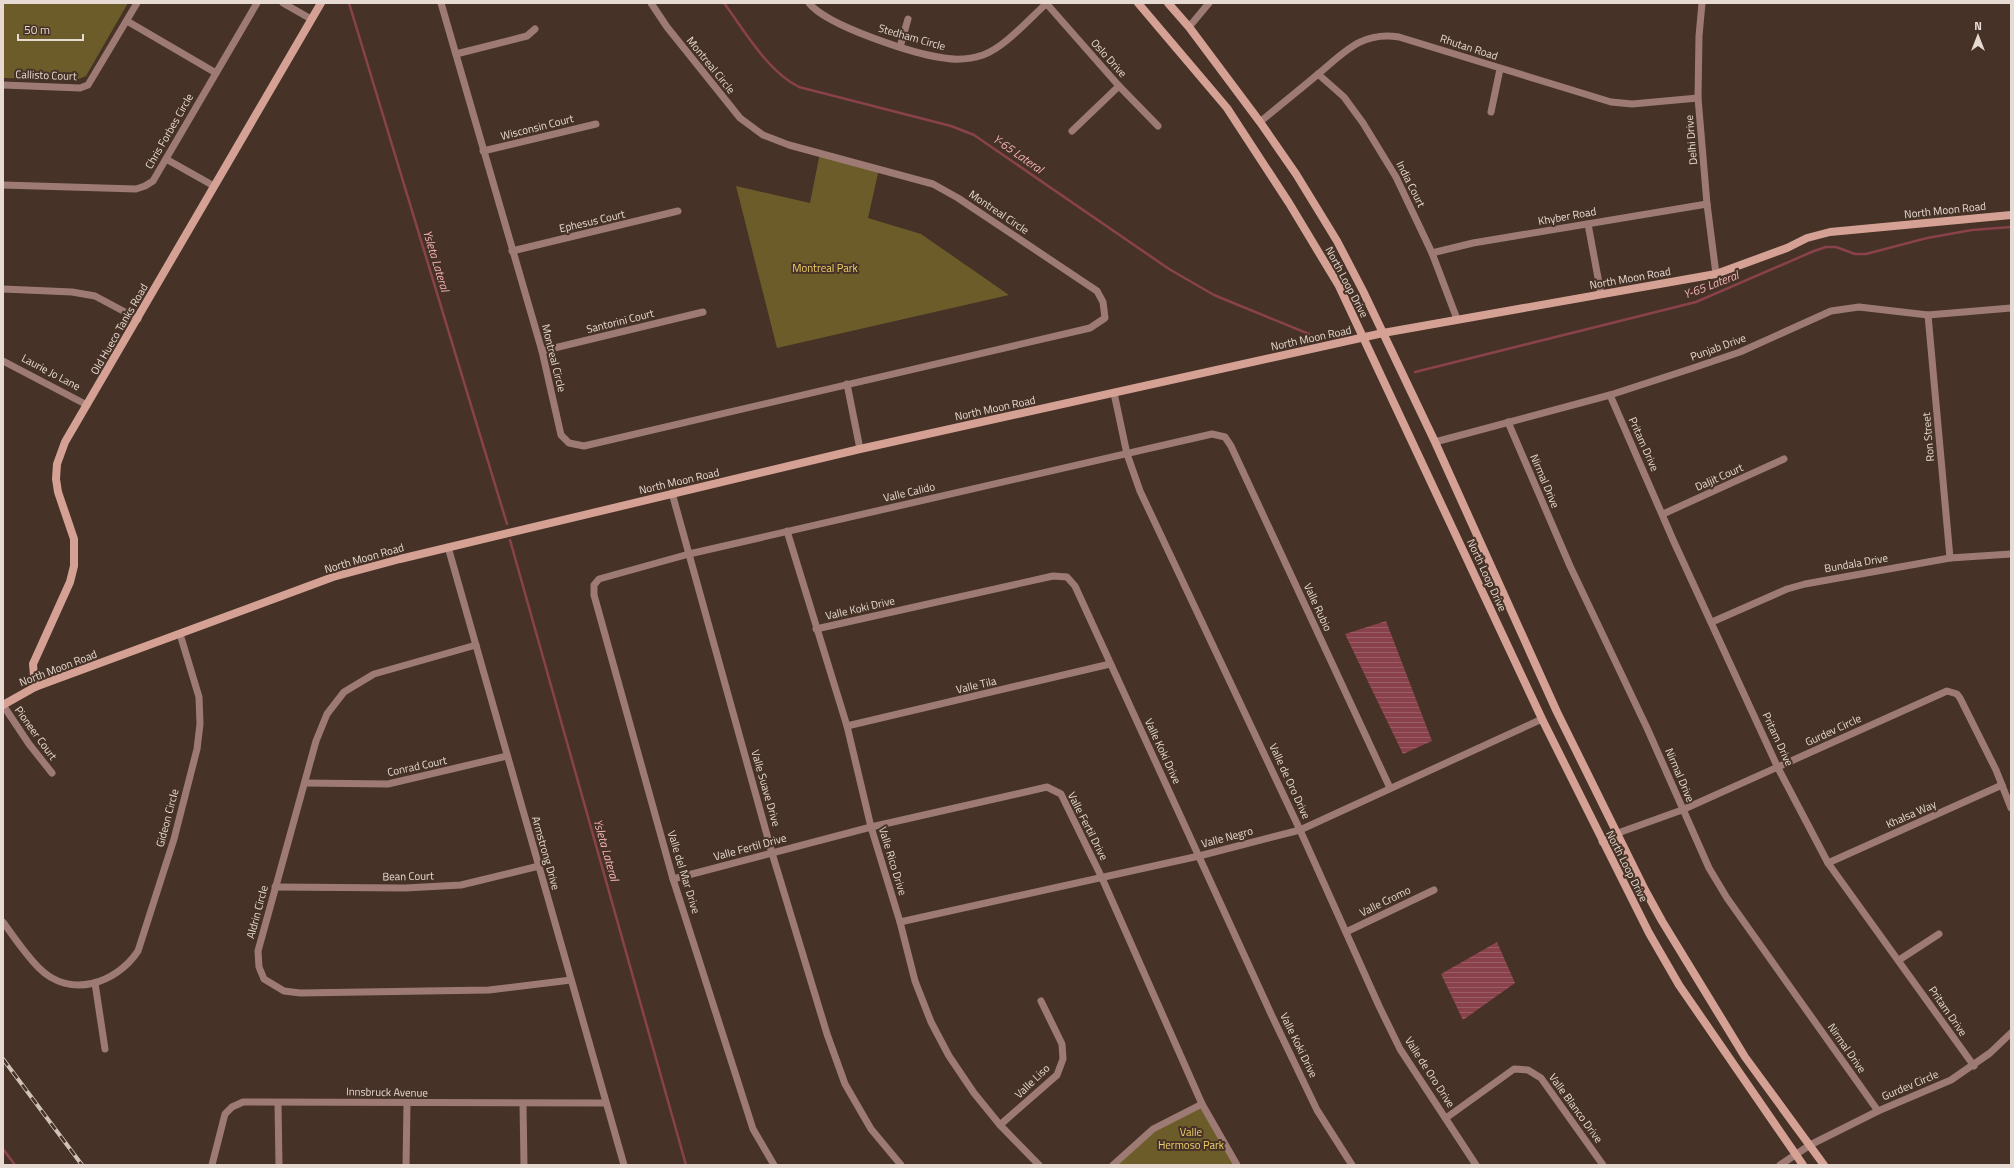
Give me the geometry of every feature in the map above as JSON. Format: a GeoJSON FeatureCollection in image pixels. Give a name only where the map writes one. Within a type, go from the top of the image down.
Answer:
{"type":"FeatureCollection","features":[{"type":"Feature","properties":{"kind":"street","name":"Callisto Court"},"geometry":{"type":"LineString","coordinates":[[3,85],[80,88],[88,85],[137,3]]}},
{"type":"Feature","properties":{"kind":"street","name":"Chris Forbes Circle"},"geometry":{"type":"LineString","coordinates":[[3,185],[136,189],[153,181],[257,3]]}},
{"type":"Feature","properties":{"kind":"street"},"geometry":{"type":"LineString","coordinates":[[283,3],[311,19]]}},
{"type":"Feature","properties":{"kind":"street","name":"Old Hueco Tanks Road"},"geometry":{"type":"LineString","coordinates":[[35,687],[33,664],[70,582],[74,566],[74,539],[56,485],[57,464],[65,442],[138,319],[320,3]]}},
{"type":"Feature","properties":{"kind":"street","name":"Montreal Circle"},"geometry":{"type":"LineString","coordinates":[[441,3],[542,351],[561,435],[569,442],[584,446],[1090,328],[1105,318],[1103,302],[1097,291],[958,198],[933,184],[789,145],[763,135],[740,118],[667,27],[651,3]]}},
{"type":"Feature","properties":{"kind":"street","name":"Stedham Circle"},"geometry":{"type":"LineString","coordinates":[[809,3],[822,14],[850,28],[900,47],[945,59],[975,57],[994,50],[1046,3]]}},
{"type":"Feature","properties":{"kind":"street","name":"Oslo Drive"},"geometry":{"type":"LineString","coordinates":[[1046,3],[1119,86],[1158,126]]}},
{"type":"Feature","properties":{"kind":"street","name":"North Loop Drive"},"geometry":{"type":"LineString","coordinates":[[1138,3],[1227,108],[1289,203],[1339,286],[1542,719],[1602,842],[1649,933],[1679,985],[1804,1165]]}},
{"type":"Feature","properties":{"kind":"street","name":"North Loop Drive"},"geometry":{"type":"LineString","coordinates":[[1168,3],[1189,27],[1260,122],[1296,174],[1336,241],[1364,291],[1435,442],[1557,712],[1662,921],[1745,1058],[1824,1165]]}},
{"type":"Feature","properties":{"kind":"street"},"geometry":{"type":"LineString","coordinates":[[1189,27],[1209,3]]}},
{"type":"Feature","properties":{"kind":"street","name":"Delhi Drive"},"geometry":{"type":"LineString","coordinates":[[1702,3],[1699,36],[1698,98],[1707,204],[1716,274]]}},
{"type":"Feature","properties":{"kind":"street"},"geometry":{"type":"LineString","coordinates":[[900,47],[908,18]]}},
{"type":"Feature","properties":{"kind":"street"},"geometry":{"type":"LineString","coordinates":[[127,21],[216,73]]}},
{"type":"Feature","properties":{"kind":"street"},"geometry":{"type":"LineString","coordinates":[[456,54],[527,36],[535,29]]}},
{"type":"Feature","properties":{"kind":"street","name":"Rhutan Road"},"geometry":{"type":"LineString","coordinates":[[1260,122],[1341,53],[1358,42],[1378,36],[1399,37],[1500,69],[1617,103],[1698,98]]}},
{"type":"Feature","properties":{"kind":"street"},"geometry":{"type":"LineString","coordinates":[[1491,112],[1500,69]]}},
{"type":"Feature","properties":{"kind":"street","name":"India Court"},"geometry":{"type":"LineString","coordinates":[[1318,74],[1344,97],[1377,145],[1396,177],[1432,253],[1457,319]]}},
{"type":"Feature","properties":{"kind":"street"},"geometry":{"type":"LineString","coordinates":[[1072,131],[1119,86]]}},
{"type":"Feature","properties":{"kind":"street","name":"Wisconsin Court"},"geometry":{"type":"LineString","coordinates":[[483,151],[596,124]]}},
{"type":"Feature","properties":{"kind":"street"},"geometry":{"type":"LineString","coordinates":[[166,159],[214,186]]}},
{"type":"Feature","properties":{"kind":"street","name":"Khyber Road"},"geometry":{"type":"LineString","coordinates":[[1432,253],[1473,243],[1707,204]]}},
{"type":"Feature","properties":{"kind":"street","name":"Ephesus Court"},"geometry":{"type":"LineString","coordinates":[[512,251],[678,211]]}},
{"type":"Feature","properties":{"kind":"street","name":"North Moon Road"},"geometry":{"type":"LineString","coordinates":[[3,705],[35,687],[333,577],[448,547],[860,449],[1383,333],[1716,274],[1787,248],[1807,238],[1830,232],[2011,214]]}},
{"type":"Feature","properties":{"kind":"street"},"geometry":{"type":"LineString","coordinates":[[1588,224],[1601,294]]}},
{"type":"Feature","properties":{"kind":"street"},"geometry":{"type":"LineString","coordinates":[[3,289],[72,292],[95,296],[138,319]]}},
{"type":"Feature","properties":{"kind":"street","name":"Punjab Drive"},"geometry":{"type":"LineString","coordinates":[[1435,442],[1610,395],[1740,352],[1831,311],[1859,307],[1928,315],[2011,308]]}},
{"type":"Feature","properties":{"kind":"street","name":"Santorini Court"},"geometry":{"type":"LineString","coordinates":[[542,351],[703,312]]}},
{"type":"Feature","properties":{"kind":"street","name":"Ron Street"},"geometry":{"type":"LineString","coordinates":[[1928,315],[1950,558]]}},
{"type":"Feature","properties":{"kind":"street","name":"Laurie Jo Lane"},"geometry":{"type":"LineString","coordinates":[[3,361],[87,405]]}},
{"type":"Feature","properties":{"kind":"street"},"geometry":{"type":"LineString","coordinates":[[847,384],[860,449]]}},
{"type":"Feature","properties":{"kind":"street","name":"Valle de Oro Drive"},"geometry":{"type":"LineString","coordinates":[[1114,393],[1127,454],[1140,491],[1300,830],[1400,1049],[1476,1165]]}},
{"type":"Feature","properties":{"kind":"street","name":"Pritam Drive"},"geometry":{"type":"LineString","coordinates":[[1610,395],[1778,768],[1828,863],[1974,1066]]}},
{"type":"Feature","properties":{"kind":"street","name":"Nirmal Drive"},"geometry":{"type":"LineString","coordinates":[[1508,422],[1570,566],[1647,728],[1682,810],[1709,868],[1727,898],[1878,1111]]}},
{"type":"Feature","properties":{"kind":"street","name":"Valle Calido"},"geometry":{"type":"LineString","coordinates":[[598,579],[689,554],[1212,434],[1225,437]]}},
{"type":"Feature","properties":{"kind":"street","name":"Valle Rubio"},"geometry":{"type":"LineString","coordinates":[[1225,437],[1231,446],[1390,788]]}},
{"type":"Feature","properties":{"kind":"street","name":"Daljit Court"},"geometry":{"type":"LineString","coordinates":[[1663,514],[1784,459]]}},
{"type":"Feature","properties":{"kind":"street","name":"Valle Suave Drive"},"geometry":{"type":"LineString","coordinates":[[672,494],[772,853],[812,990],[845,1084],[871,1129],[901,1165]]}},
{"type":"Feature","properties":{"kind":"street","name":"Valle Rico Drive"},"geometry":{"type":"LineString","coordinates":[[787,531],[847,726],[870,827],[900,922],[915,981],[931,1022],[949,1056],[1000,1125],[1040,1165]]}},
{"type":"Feature","properties":{"kind":"street","name":"Armstrong Drive"},"geometry":{"type":"LineString","coordinates":[[448,547],[624,1165]]}},
{"type":"Feature","properties":{"kind":"street","name":"Bundala Drive"},"geometry":{"type":"LineString","coordinates":[[1712,622],[1799,585],[1950,558],[2011,554]]}},
{"type":"Feature","properties":{"kind":"street","name":"Valle Koki Drive"},"geometry":{"type":"LineString","coordinates":[[816,629],[1053,576],[1067,577],[1075,586],[1318,1110],[1352,1165]]}},
{"type":"Feature","properties":{"kind":"street","name":"Valle del Mar Drive"},"geometry":{"type":"LineString","coordinates":[[598,579],[594,585],[594,595],[674,879],[752,1129],[774,1165]]}},
{"type":"Feature","properties":{"kind":"street","name":"Gideon Circle"},"geometry":{"type":"LineString","coordinates":[[3,922],[39,968],[50,977],[75,984],[95,983],[117,975],[130,964],[138,952],[171,846],[193,764],[200,724],[199,697],[180,634]]}},
{"type":"Feature","properties":{"kind":"street","name":"Aldrin Circle"},"geometry":{"type":"LineString","coordinates":[[476,646],[374,674],[348,690],[336,702],[323,723],[316,741],[275,886],[260,943],[258,960],[264,979],[284,991],[300,993],[489,990],[571,980]]}},
{"type":"Feature","properties":{"kind":"street","name":"Valle Tila"},"geometry":{"type":"LineString","coordinates":[[847,726],[1110,664]]}},
{"type":"Feature","properties":{"kind":"street","name":"Gurdev Circle"},"geometry":{"type":"LineString","coordinates":[[1602,842],[1618,833],[1682,810],[1778,768],[1947,691],[1957,694],[1960,698],[2002,785],[2011,808]]}},
{"type":"Feature","properties":{"kind":"street","name":"Pioneer Court"},"geometry":{"type":"LineString","coordinates":[[3,705],[29,744],[52,773]]}},
{"type":"Feature","properties":{"kind":"street","name":"Valle Negro"},"geometry":{"type":"LineString","coordinates":[[900,922],[1199,856],[1300,830],[1542,719]]}},
{"type":"Feature","properties":{"kind":"street","name":"Conrad Court"},"geometry":{"type":"LineString","coordinates":[[305,783],[388,784],[507,756]]}},
{"type":"Feature","properties":{"kind":"street","name":"Khalsa Way"},"geometry":{"type":"LineString","coordinates":[[1828,863],[2002,785]]}},
{"type":"Feature","properties":{"kind":"street","name":"Valle Fertil Drive"},"geometry":{"type":"LineString","coordinates":[[674,879],[870,827],[1047,787],[1061,794],[1102,878],[1202,1104],[1237,1165]]}},
{"type":"Feature","properties":{"kind":"street","name":"Bean Court"},"geometry":{"type":"LineString","coordinates":[[275,886],[397,888],[461,885],[539,866]]}},
{"type":"Feature","properties":{"kind":"street","name":"Valle Cromo"},"geometry":{"type":"LineString","coordinates":[[1346,932],[1434,890]]}},
{"type":"Feature","properties":{"kind":"street"},"geometry":{"type":"LineString","coordinates":[[1899,960],[1939,934]]}},
{"type":"Feature","properties":{"kind":"street"},"geometry":{"type":"LineString","coordinates":[[95,983],[105,1049]]}},
{"type":"Feature","properties":{"kind":"street","name":"Valle Liso"},"geometry":{"type":"LineString","coordinates":[[1000,1125],[1057,1075],[1063,1059],[1062,1044],[1041,1000]]}},
{"type":"Feature","properties":{"kind":"street","name":"Gurdev Circle"},"geometry":{"type":"LineString","coordinates":[[1780,1165],[1810,1145],[1878,1111],[1951,1080],[1974,1066],[2011,1033]]}},
{"type":"Feature","properties":{"kind":"street","name":"Valle Blanco Drive"},"geometry":{"type":"LineString","coordinates":[[1446,1118],[1514,1069],[1528,1070],[1541,1078],[1602,1165]]}},
{"type":"Feature","properties":{"kind":"street","name":"Innsbruck Avenue"},"geometry":{"type":"LineString","coordinates":[[212,1165],[223,1120],[228,1110],[242,1102],[407,1104],[606,1103]]}},
{"type":"Feature","properties":{"kind":"street"},"geometry":{"type":"LineString","coordinates":[[278,1103],[278,1165]]}},
{"type":"Feature","properties":{"kind":"street"},"geometry":{"type":"LineString","coordinates":[[406,1165],[407,1104]]}},
{"type":"Feature","properties":{"kind":"street"},"geometry":{"type":"LineString","coordinates":[[524,1104],[524,1165]]}},
{"type":"Feature","properties":{"kind":"street"},"geometry":{"type":"LineString","coordinates":[[1113,1165],[1153,1129],[1202,1104]]}},
{"type":"Feature","properties":{"kind":"green space"},"geometry":{"type":"Polygon","coordinates":[[[3,3],[128,3],[86,76],[76,80],[3,78],[3,3]]]}},
{"type":"Feature","properties":{"kind":"green space","name":"Montreal Park"},"geometry":{"type":"Polygon","coordinates":[[[820,153],[879,169],[868,218],[921,234],[1009,295],[777,348],[736,186],[810,203],[820,153]]]}},
{"type":"Feature","properties":{"kind":"green space","name":"Valle Hermoso Park"},"geometry":{"type":"Polygon","coordinates":[[[1202,1104],[1237,1165],[1113,1165],[1153,1129],[1202,1104]]]}},
{"type":"Feature","properties":{"kind":"shaded area"},"geometry":{"type":"Polygon","coordinates":[[[1386,621],[1432,741],[1403,754],[1345,634],[1386,621]]]}},
{"type":"Feature","properties":{"kind":"shaded area"},"geometry":{"type":"Polygon","coordinates":[[[1497,942],[1515,983],[1463,1020],[1441,974],[1497,942]]]}},
{"type":"Feature","properties":{"kind":"waterway","name":"Ysleta Lateral"},"geometry":{"type":"LineString","coordinates":[[349,3],[507,524]]}},
{"type":"Feature","properties":{"kind":"waterway","name":"Y-65 Lateral"},"geometry":{"type":"LineString","coordinates":[[724,3],[757,50],[787,80],[799,87],[951,126],[974,135],[1169,269],[1214,295],[1309,334]]}},
{"type":"Feature","properties":{"kind":"waterway","name":"Y-65 Lateral"},"geometry":{"type":"LineString","coordinates":[[1415,372],[1696,302],[1826,247],[1836,247],[1855,254],[1866,254],[1927,238],[1972,230],[2011,227]]}},
{"type":"Feature","properties":{"kind":"waterway","name":"Ysleta Lateral"},"geometry":{"type":"LineString","coordinates":[[510,540],[686,1165]]}},
{"type":"Feature","properties":{"kind":"waterway"},"geometry":{"type":"LineString","coordinates":[[3,1149],[15,1165]]}},
{"type":"Feature","properties":{"kind":"railway"},"geometry":{"type":"LineString","coordinates":[[3,1059],[82,1165]]}}]}
